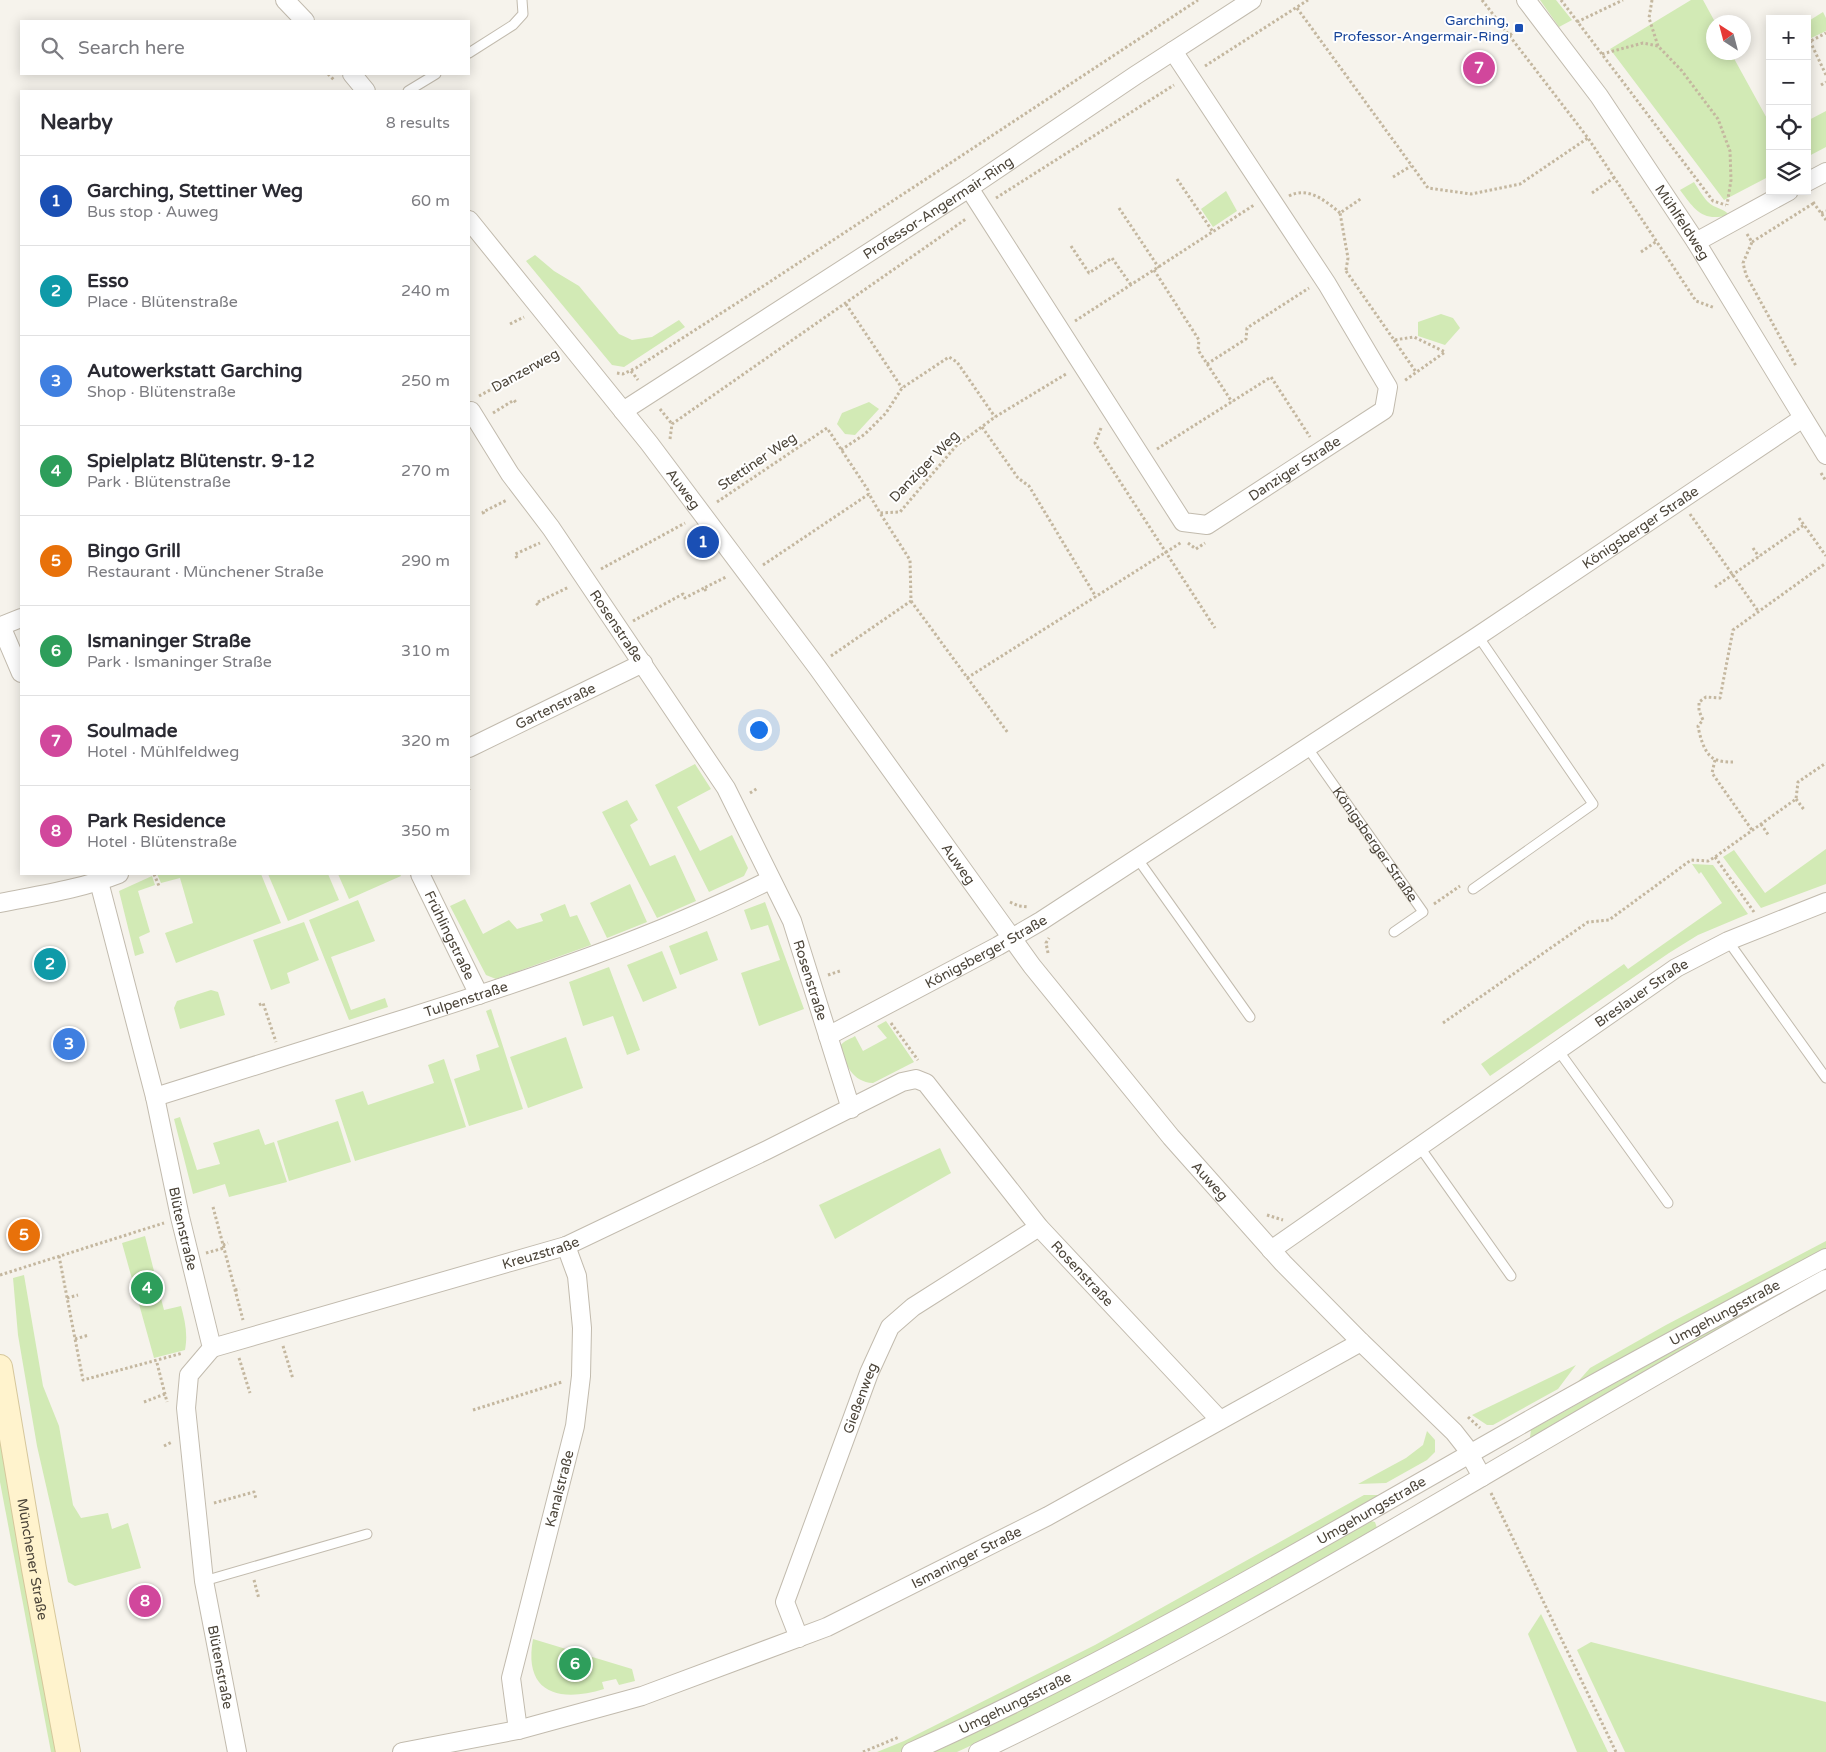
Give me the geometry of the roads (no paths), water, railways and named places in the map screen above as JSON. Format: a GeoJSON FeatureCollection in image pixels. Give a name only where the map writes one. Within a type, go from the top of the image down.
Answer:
{"type":"FeatureCollection","features":[{"type":"Feature","properties":{"kind":"street"},"geometry":{"type":"LineString","coordinates":[[284,0],[304,20]]}},
{"type":"Feature","properties":{"kind":"street","name":"Professor-Angermair-Ring"},"geometry":{"type":"LineString","coordinates":[[623,411],[969,188],[1252,0]]}},
{"type":"Feature","properties":{"kind":"street","name":"Mühlfeldweg"},"geometry":{"type":"LineString","coordinates":[[1526,0],[1599,96],[1696,242],[1826,455]]}},
{"type":"Feature","properties":{"kind":"street","name":"Danziger Straße"},"geometry":{"type":"LineString","coordinates":[[969,188],[1183,522],[1206,525],[1384,410],[1388,387],[1277,197],[1173,51]]}},
{"type":"Feature","properties":{"kind":"street"},"geometry":{"type":"LineString","coordinates":[[353,75],[365,90]]}},
{"type":"Feature","properties":{"kind":"street"},"geometry":{"type":"LineString","coordinates":[[1811,186],[1826,172]]}},
{"type":"Feature","properties":{"kind":"street"},"geometry":{"type":"LineString","coordinates":[[1696,242],[1782,195]]}},
{"type":"Feature","properties":{"kind":"street","name":"Auweg"},"geometry":{"type":"LineString","coordinates":[[470,225],[649,443],[817,667],[1032,966],[1171,1137],[1271,1250],[1361,1342],[1454,1432],[1470,1454],[1482,1477]]}},
{"type":"Feature","properties":{"kind":"street","name":"Rosenstraße"},"geometry":{"type":"LineString","coordinates":[[472,407],[510,474],[551,528],[726,788],[792,921],[850,1109],[902,1082],[916,1079],[926,1083],[1039,1227],[1220,1420]]}},
{"type":"Feature","properties":{"kind":"street","name":"Königsberger Straße"},"geometry":{"type":"LineString","coordinates":[[828,1036],[1012,938],[1478,636],[1803,418]]}},
{"type":"Feature","properties":{"kind":"street"},"geometry":{"type":"LineString","coordinates":[[20,618],[2,626],[20,671]]}},
{"type":"Feature","properties":{"kind":"street","name":"Gartenstraße"},"geometry":{"type":"LineString","coordinates":[[470,748],[643,663]]}},
{"type":"Feature","properties":{"kind":"street"},"geometry":{"type":"LineString","coordinates":[[0,903],[114,875]]}},
{"type":"Feature","properties":{"kind":"street","name":"Frühlingstraße"},"geometry":{"type":"LineString","coordinates":[[420,875],[479,995]]}},
{"type":"Feature","properties":{"kind":"street","name":"Blütenstraße"},"geometry":{"type":"LineString","coordinates":[[98,878],[155,1097],[180,1217],[212,1348],[189,1375],[186,1408],[204,1581],[237,1752]]}},
{"type":"Feature","properties":{"kind":"street","name":"Tulpenstraße"},"geometry":{"type":"LineString","coordinates":[[155,1097],[479,995],[630,942],[706,910],[770,880]]}},
{"type":"Feature","properties":{"kind":"street","name":"Breslauer Straße"},"geometry":{"type":"LineString","coordinates":[[1271,1250],[1676,968],[1728,941],[1759,919],[1826,902]]}},
{"type":"Feature","properties":{"kind":"street","name":"Kreuzstraße"},"geometry":{"type":"LineString","coordinates":[[212,1348],[566,1246],[850,1109]]}},
{"type":"Feature","properties":{"kind":"street","name":"Gießenweg"},"geometry":{"type":"LineString","coordinates":[[799,1638],[785,1602],[869,1373],[890,1327],[913,1307],[1039,1227]]}},
{"type":"Feature","properties":{"kind":"street","name":"Kanalstraße"},"geometry":{"type":"LineString","coordinates":[[518,1730],[512,1678],[575,1426],[581,1376],[582,1328],[577,1276],[566,1246]]}},
{"type":"Feature","properties":{"kind":"street","name":"Umgehungsstraße"},"geometry":{"type":"LineString","coordinates":[[911,1752],[1028,1697],[1113,1654],[1282,1561],[1534,1417],[1826,1258]]}},
{"type":"Feature","properties":{"kind":"street","name":"Umgehungsstraße"},"geometry":{"type":"LineString","coordinates":[[978,1752],[1130,1676],[1375,1541],[1482,1477],[1826,1279]]}},
{"type":"Feature","properties":{"kind":"street","name":"Ismaninger Straße"},"geometry":{"type":"LineString","coordinates":[[402,1752],[518,1730],[642,1696],[799,1638],[827,1626],[1048,1516],[1361,1342]]}},
{"type":"Feature","properties":{"kind":"street","name":"Münchener Straße"},"geometry":{"type":"LineString","coordinates":[[0,1367],[35,1579],[68,1752]]}},
{"type":"Feature","properties":{"kind":"lane"},"geometry":{"type":"LineString","coordinates":[[470,52],[513,25],[523,14],[522,0]]}},
{"type":"Feature","properties":{"kind":"lane"},"geometry":{"type":"LineString","coordinates":[[410,90],[434,75]]}},
{"type":"Feature","properties":{"kind":"lane"},"geometry":{"type":"LineString","coordinates":[[1473,889],[1593,804],[1478,636]]}},
{"type":"Feature","properties":{"kind":"lane","name":"Königsberger Straße"},"geometry":{"type":"LineString","coordinates":[[1307,747],[1423,912],[1394,932]]}},
{"type":"Feature","properties":{"kind":"lane"},"geometry":{"type":"LineString","coordinates":[[1137,858],[1250,1017]]}},
{"type":"Feature","properties":{"kind":"lane"},"geometry":{"type":"LineString","coordinates":[[1728,941],[1826,1078]]}},
{"type":"Feature","properties":{"kind":"lane"},"geometry":{"type":"LineString","coordinates":[[1558,1050],[1668,1203]]}},
{"type":"Feature","properties":{"kind":"lane"},"geometry":{"type":"LineString","coordinates":[[1419,1146],[1510,1276]]}},
{"type":"Feature","properties":{"kind":"lane"},"geometry":{"type":"LineString","coordinates":[[204,1581],[367,1534]]}},
{"type":"Feature","properties":{"kind":"place","name":"Garching, Professor-Angermair-Ring"},"geometry":{"type":"Point","coordinates":[1519,28]}},
{"type":"Feature","properties":{"kind":"place","name":"Soulmade"},"geometry":{"type":"Point","coordinates":[1479,68]}},
{"type":"Feature","properties":{"kind":"place","name":"Garching, Stettiner Weg"},"geometry":{"type":"Point","coordinates":[703,542]}},
{"type":"Feature","properties":{"kind":"place","name":"Esso"},"geometry":{"type":"Point","coordinates":[50,964]}},
{"type":"Feature","properties":{"kind":"place","name":"Autowerkstatt Garching"},"geometry":{"type":"Point","coordinates":[69,1044]}},
{"type":"Feature","properties":{"kind":"place","name":"Bingo Grill"},"geometry":{"type":"Point","coordinates":[24,1235]}},
{"type":"Feature","properties":{"kind":"place","name":"Spielplatz Blütenstr. 9-12"},"geometry":{"type":"Point","coordinates":[147,1288]}},
{"type":"Feature","properties":{"kind":"place","name":"Park Residence"},"geometry":{"type":"Point","coordinates":[145,1601]}},
{"type":"Feature","properties":{"kind":"place","name":"Ismaninger Straße"},"geometry":{"type":"Point","coordinates":[575,1664]}}]}
